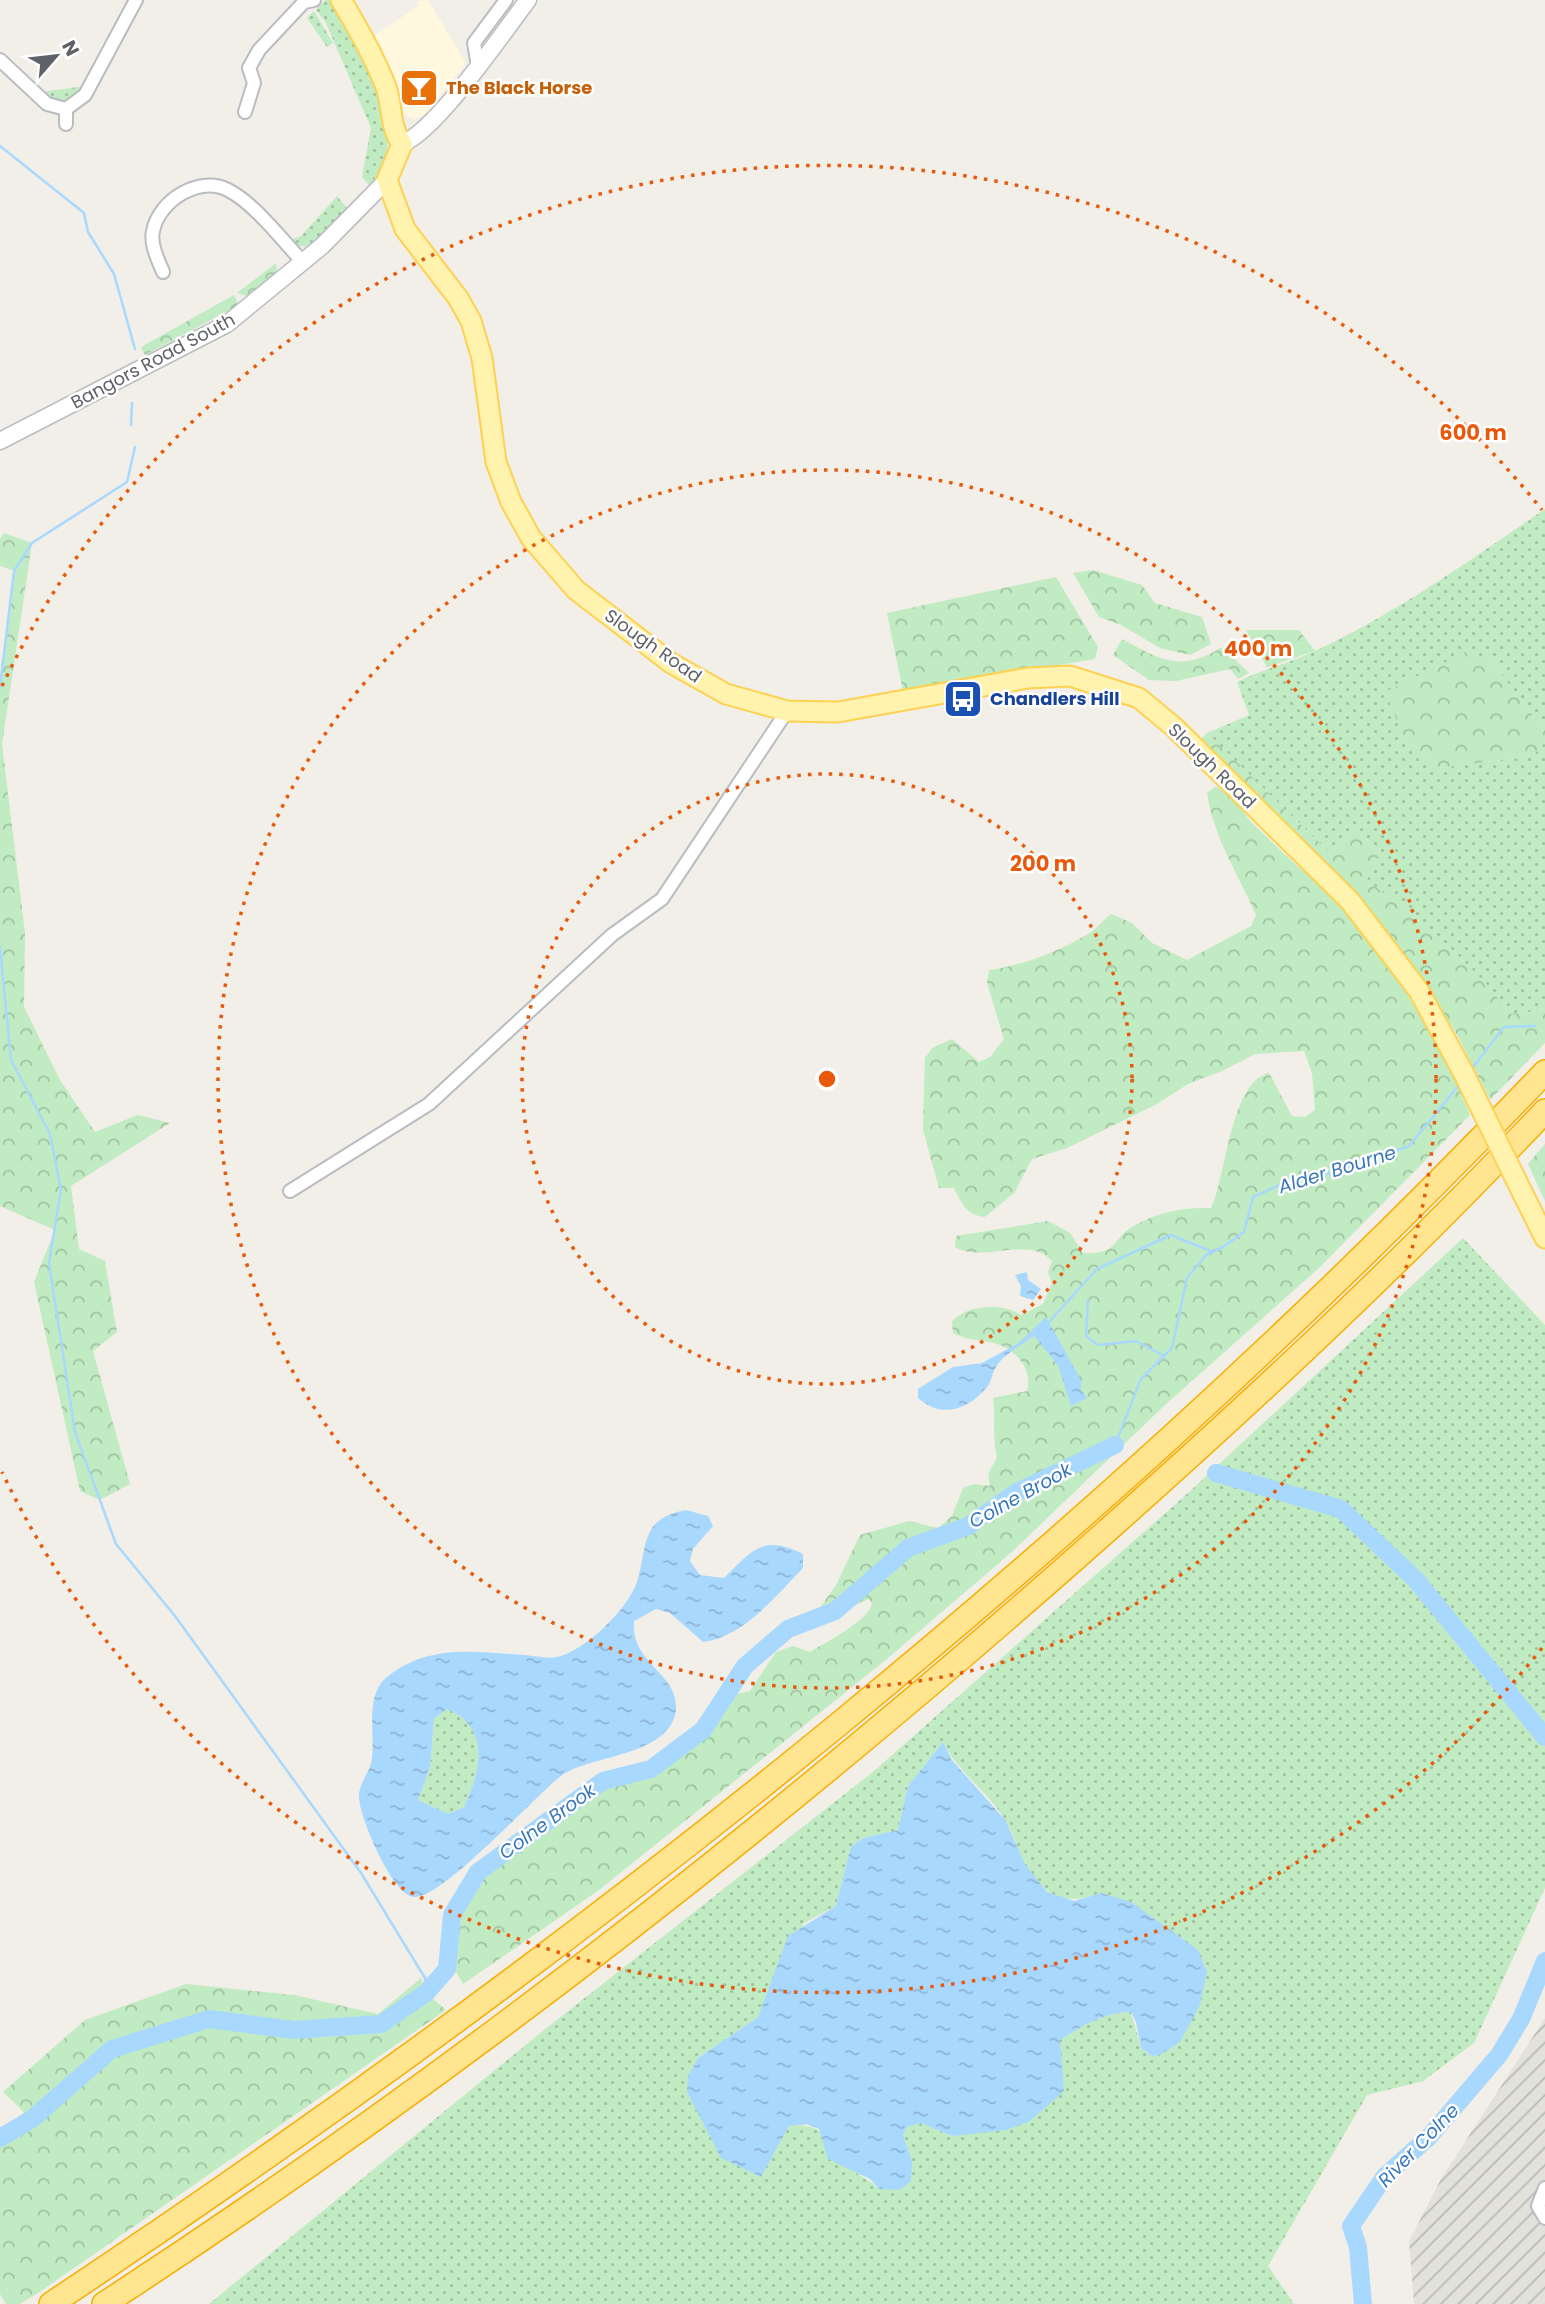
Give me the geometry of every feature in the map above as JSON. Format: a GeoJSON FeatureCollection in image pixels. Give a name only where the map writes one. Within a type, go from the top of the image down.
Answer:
{"type":"FeatureCollection","features":[{"type":"Feature","properties":{"kind":"highway"},"geometry":{"type":"LineString","coordinates":[[51,2304],[338,2110],[566,1941],[823,1738],[941,1640],[1165,1443],[1274,1341],[1545,1072]]}},
{"type":"Feature","properties":{"kind":"highway"},"geometry":{"type":"LineString","coordinates":[[104,2304],[362,2128],[635,1924],[811,1786],[962,1658],[1197,1450],[1445,1217],[1545,1111]]}},
{"type":"Feature","properties":{"kind":"main road"},"geometry":{"type":"LineString","coordinates":[[341,0],[375,61],[387,91],[395,134],[402,144],[387,180]]}},
{"type":"Feature","properties":{"kind":"main road","name":"Slough Road"},"geometry":{"type":"LineString","coordinates":[[387,180],[405,229],[458,298],[471,321],[482,358],[496,461],[511,502],[531,538],[576,590],[670,663],[726,694],[787,711],[838,712],[1028,678],[1070,676],[1139,698],[1174,727],[1350,901],[1419,991],[1463,1072],[1545,1238]]}},
{"type":"Feature","properties":{"kind":"street"},"geometry":{"type":"LineString","coordinates":[[66,109],[85,95],[136,0]]}},
{"type":"Feature","properties":{"kind":"street"},"geometry":{"type":"LineString","coordinates":[[245,112],[254,83],[249,68],[259,50],[304,2],[314,0]]}},
{"type":"Feature","properties":{"kind":"street"},"geometry":{"type":"LineString","coordinates":[[478,66],[474,43],[506,0]]}},
{"type":"Feature","properties":{"kind":"street"},"geometry":{"type":"LineString","coordinates":[[402,144],[420,135],[478,66],[528,0]]}},
{"type":"Feature","properties":{"kind":"street"},"geometry":{"type":"LineString","coordinates":[[0,60],[47,104],[66,109]]}},
{"type":"Feature","properties":{"kind":"street"},"geometry":{"type":"LineString","coordinates":[[66,109],[66,124]]}},
{"type":"Feature","properties":{"kind":"street","name":"Bangors Road South"},"geometry":{"type":"LineString","coordinates":[[0,441],[227,324],[341,228],[387,180]]}},
{"type":"Feature","properties":{"kind":"street"},"geometry":{"type":"LineString","coordinates":[[163,272],[155,251],[152,232],[161,213],[183,191],[208,184],[229,190],[302,261]]}},
{"type":"Feature","properties":{"kind":"street"},"geometry":{"type":"LineString","coordinates":[[290,1191],[429,1104],[602,944],[662,899],[787,711]]}},
{"type":"Feature","properties":{"kind":"street"},"geometry":{"type":"LineString","coordinates":[[1545,2188],[1538,2206],[1545,2218]]}},
{"type":"Feature","properties":{"kind":"shaded area"},"geometry":{"type":"Polygon","coordinates":[[[428,0],[466,63],[427,113],[414,120],[404,113],[386,60],[374,36],[418,6],[417,1],[428,0]]]}},
{"type":"Feature","properties":{"kind":"shaded area"},"geometry":{"type":"Polygon","coordinates":[[[1545,2018],[1545,2304],[1414,2304],[1409,2241],[1441,2179],[1545,2018]]]}},
{"type":"Feature","properties":{"kind":"green space"},"geometry":{"type":"Polygon","coordinates":[[[325,0],[336,0],[359,43],[380,92],[387,118],[388,142],[383,165],[369,185],[362,177],[371,128],[325,21],[316,10],[325,0]]]}},
{"type":"Feature","properties":{"kind":"green space"},"geometry":{"type":"Polygon","coordinates":[[[314,11],[333,43],[327,47],[307,18],[314,11]]]}},
{"type":"Feature","properties":{"kind":"green space"},"geometry":{"type":"Polygon","coordinates":[[[86,86],[67,101],[51,100],[40,92],[86,86]]]}},
{"type":"Feature","properties":{"kind":"green space"},"geometry":{"type":"Polygon","coordinates":[[[337,196],[349,211],[312,247],[298,246],[293,239],[301,236],[337,196]]]}},
{"type":"Feature","properties":{"kind":"green space"},"geometry":{"type":"Polygon","coordinates":[[[276,263],[277,273],[250,297],[237,293],[276,263]]]}},
{"type":"Feature","properties":{"kind":"green space"},"geometry":{"type":"Polygon","coordinates":[[[234,295],[239,305],[145,355],[141,347],[234,295]]]}},
{"type":"Feature","properties":{"kind":"green space"},"geometry":{"type":"Polygon","coordinates":[[[1545,509],[1545,724],[1535,718],[1490,660],[1404,737],[1438,768],[1533,756],[1545,742],[1545,1010],[1510,1014],[1462,959],[1367,880],[1380,851],[1356,830],[1330,853],[1207,733],[1249,715],[1237,682],[1307,655],[1376,619],[1434,584],[1545,509]]]}},
{"type":"Feature","properties":{"kind":"green space"},"geometry":{"type":"Polygon","coordinates":[[[4,533],[32,543],[2,744],[25,933],[24,1007],[60,1080],[95,1132],[138,1115],[170,1123],[71,1186],[79,1249],[105,1261],[117,1332],[93,1351],[130,1484],[100,1500],[80,1491],[34,1282],[55,1230],[0,1206],[0,676],[15,571],[0,566],[0,539],[4,533]]]}},
{"type":"Feature","properties":{"kind":"green space"},"geometry":{"type":"Polygon","coordinates":[[[1093,570],[1142,585],[1155,603],[1202,617],[1211,644],[1190,655],[1160,648],[1121,625],[1099,617],[1073,573],[1093,570]]]}},
{"type":"Feature","properties":{"kind":"green space"},"geometry":{"type":"Polygon","coordinates":[[[1056,577],[1098,647],[1095,659],[903,691],[887,613],[1056,577]]]}},
{"type":"Feature","properties":{"kind":"green space"},"geometry":{"type":"Polygon","coordinates":[[[1246,630],[1299,630],[1315,651],[1267,667],[1246,630]]]}},
{"type":"Feature","properties":{"kind":"green space"},"geometry":{"type":"Polygon","coordinates":[[[1122,639],[1148,653],[1171,661],[1195,660],[1222,647],[1249,673],[1238,679],[1230,669],[1176,681],[1149,680],[1113,655],[1122,639]]]}},
{"type":"Feature","properties":{"kind":"green space"},"geometry":{"type":"Polygon","coordinates":[[[1468,651],[1490,660],[1535,718],[1545,724],[1545,742],[1533,756],[1438,768],[1404,737],[1385,692],[1468,651]]]}},
{"type":"Feature","properties":{"kind":"green space"},"geometry":{"type":"Polygon","coordinates":[[[1207,733],[1330,853],[1356,830],[1381,852],[1367,880],[1462,959],[1510,1014],[1545,1010],[1545,1043],[1490,1100],[1455,1031],[1379,921],[1198,742],[1207,733]]]}},
{"type":"Feature","properties":{"kind":"green space"},"geometry":{"type":"Polygon","coordinates":[[[1216,786],[1235,801],[1251,822],[1295,864],[1335,895],[1389,965],[1445,1056],[1470,1115],[1320,1267],[1165,1405],[1013,1551],[888,1658],[599,1890],[463,1984],[452,1965],[464,1903],[486,1872],[605,1783],[648,1777],[700,1739],[729,1696],[750,1691],[776,1652],[793,1646],[810,1652],[846,1631],[863,1617],[872,1604],[869,1599],[814,1624],[812,1619],[836,1585],[860,1535],[909,1521],[938,1528],[952,1516],[963,1488],[974,1484],[990,1486],[988,1474],[997,1458],[993,1398],[1027,1391],[1028,1376],[1022,1362],[1011,1351],[997,1344],[953,1333],[952,1321],[967,1311],[985,1307],[1004,1308],[1021,1315],[1043,1304],[1052,1283],[1048,1272],[1052,1261],[1042,1253],[1031,1250],[979,1253],[967,1251],[955,1247],[956,1236],[1048,1221],[1070,1233],[1083,1253],[1103,1252],[1132,1227],[1160,1214],[1190,1208],[1211,1208],[1238,1111],[1246,1093],[1256,1080],[1269,1073],[1292,1116],[1305,1117],[1315,1110],[1312,1073],[1304,1051],[1255,1054],[1188,1084],[1157,1104],[1067,1148],[1032,1159],[1014,1193],[985,1217],[969,1211],[954,1188],[939,1188],[923,1130],[925,1058],[932,1048],[952,1039],[979,1062],[990,1057],[1004,1039],[987,983],[989,970],[1029,961],[1055,951],[1091,932],[1111,914],[1132,923],[1152,943],[1187,960],[1251,926],[1256,915],[1221,840],[1210,809],[1207,793],[1216,786]]]}},
{"type":"Feature","properties":{"kind":"green space"},"geometry":{"type":"Polygon","coordinates":[[[1545,1144],[1545,1201],[1528,1164],[1545,1144]]]}},
{"type":"Feature","properties":{"kind":"green space"},"geometry":{"type":"Polygon","coordinates":[[[1463,1238],[1545,1325],[1545,1888],[1474,2043],[1423,2081],[1367,2095],[1268,2266],[1294,2304],[209,2304],[544,2030],[874,1771],[1188,1493],[1463,1238]],[[943,1742],[908,1786],[898,1830],[864,1838],[851,1846],[836,1906],[804,1923],[758,2017],[698,2058],[761,2176],[789,2126],[802,2125],[820,2131],[852,2169],[879,2189],[912,2161],[903,2135],[906,2127],[921,2123],[952,2136],[1064,2091],[1059,2040],[1102,2017],[1131,2012],[1141,2048],[1152,2056],[1101,1893],[1068,1899],[1041,1886],[1028,1870],[1000,1812],[943,1742]]]}},
{"type":"Feature","properties":{"kind":"green space"},"geometry":{"type":"Polygon","coordinates":[[[447,1709],[471,1727],[478,1752],[478,1765],[464,1807],[448,1814],[418,1800],[430,1767],[434,1719],[447,1709]]]}},
{"type":"Feature","properties":{"kind":"green space"},"geometry":{"type":"Polygon","coordinates":[[[421,1978],[426,1993],[446,2010],[38,2293],[20,2304],[6,2304],[0,2294],[0,2141],[24,2112],[3,2092],[85,2020],[186,1984],[294,1995],[378,2014],[421,1978]]]}},
{"type":"Feature","properties":{"kind":"water"},"geometry":{"type":"Polygon","coordinates":[[[1027,1272],[1028,1280],[1041,1289],[1033,1300],[1020,1296],[1021,1286],[1015,1275],[1027,1272]]]}},
{"type":"Feature","properties":{"kind":"water"},"geometry":{"type":"Polygon","coordinates":[[[1046,1317],[1081,1380],[1081,1390],[1087,1398],[1071,1406],[1058,1365],[1034,1336],[1003,1358],[987,1387],[963,1406],[945,1410],[918,1398],[918,1389],[953,1367],[982,1363],[1017,1344],[1046,1317]]]}},
{"type":"Feature","properties":{"kind":"water"},"geometry":{"type":"Polygon","coordinates":[[[686,1510],[708,1516],[713,1526],[693,1549],[690,1561],[700,1575],[724,1578],[751,1553],[768,1545],[778,1545],[803,1554],[803,1568],[758,1614],[718,1639],[703,1642],[670,1613],[656,1609],[634,1621],[639,1648],[663,1676],[675,1696],[676,1709],[671,1725],[660,1737],[645,1746],[589,1763],[561,1776],[445,1882],[414,1897],[405,1893],[387,1870],[371,1838],[359,1798],[360,1787],[371,1763],[373,1704],[380,1684],[403,1666],[436,1654],[489,1652],[553,1658],[580,1647],[604,1627],[625,1604],[637,1582],[648,1536],[660,1520],[686,1510]],[[447,1709],[434,1719],[430,1767],[418,1800],[448,1814],[464,1807],[478,1766],[476,1739],[471,1727],[447,1709]]]}},
{"type":"Feature","properties":{"kind":"water"},"geometry":{"type":"Polygon","coordinates":[[[943,1742],[952,1760],[1006,1821],[1025,1864],[1047,1892],[1074,1901],[1101,1893],[1131,1902],[1198,1950],[1207,1972],[1200,2005],[1180,2042],[1160,2055],[1152,2056],[1141,2048],[1136,2022],[1131,2012],[1102,2017],[1060,2040],[1064,2091],[1030,2121],[1006,2130],[952,2136],[921,2123],[907,2127],[903,2135],[912,2161],[911,2181],[900,2190],[879,2189],[870,2179],[828,2159],[819,2129],[806,2124],[789,2126],[761,2177],[721,2158],[687,2092],[688,2076],[698,2058],[758,2017],[788,1936],[836,1906],[851,1846],[864,1838],[898,1830],[908,1786],[943,1742]]]}},
{"type":"Feature","properties":{"kind":"waterway"},"geometry":{"type":"LineString","coordinates":[[0,146],[84,213],[88,232],[114,274],[135,349]]}},
{"type":"Feature","properties":{"kind":"waterway"},"geometry":{"type":"LineString","coordinates":[[131,425],[132,403]]}},
{"type":"Feature","properties":{"kind":"waterway"},"geometry":{"type":"LineString","coordinates":[[0,687],[14,571],[32,543],[127,482],[135,447]]}},
{"type":"Feature","properties":{"kind":"waterway"},"geometry":{"type":"LineString","coordinates":[[0,947],[11,1060],[50,1134],[61,1190],[49,1263],[75,1432],[116,1544],[175,1616],[361,1873],[425,1978],[426,1993]]}},
{"type":"Feature","properties":{"kind":"waterway","name":"Alder Bourne"},"geometry":{"type":"LineString","coordinates":[[1470,1071],[1504,1027],[1535,1026]]}},
{"type":"Feature","properties":{"kind":"waterway","name":"Alder Bourne"},"geometry":{"type":"LineString","coordinates":[[1115,1445],[1141,1379],[1172,1348],[1187,1278],[1206,1255],[1244,1232],[1253,1197],[1296,1178],[1333,1173],[1409,1146],[1459,1085]]}},
{"type":"Feature","properties":{"kind":"waterway"},"geometry":{"type":"LineString","coordinates":[[1049,1322],[1097,1269],[1171,1235],[1213,1252]]}},
{"type":"Feature","properties":{"kind":"waterway"},"geometry":{"type":"LineString","coordinates":[[1088,1300],[1086,1336],[1098,1345],[1136,1341],[1164,1356]]}},
{"type":"Feature","properties":{"kind":"waterway","name":"Colne Brook"},"geometry":{"type":"LineString","coordinates":[[0,2138],[32,2119],[112,2049],[209,2019],[293,2030],[381,2024],[426,1993],[447,1969],[452,1915],[478,1872],[603,1781],[651,1769],[703,1730],[745,1666],[788,1629],[835,1611],[908,1548],[968,1526],[1017,1492],[1115,1445]]}},
{"type":"Feature","properties":{"kind":"waterway","name":"Colne Brook"},"geometry":{"type":"LineString","coordinates":[[1216,1473],[1341,1509],[1415,1579],[1545,1737]]}},
{"type":"Feature","properties":{"kind":"waterway","name":"River Colne"},"geometry":{"type":"LineString","coordinates":[[1363,2304],[1358,2247],[1351,2226],[1385,2176],[1429,2137],[1499,2055],[1521,2019],[1545,1961]]}},
{"type":"Feature","properties":{"kind":"place","name":"The Black Horse"},"geometry":{"type":"Point","coordinates":[419,88]}},
{"type":"Feature","properties":{"kind":"place","name":"Chandlers Hill"},"geometry":{"type":"Point","coordinates":[963,699]}}]}
